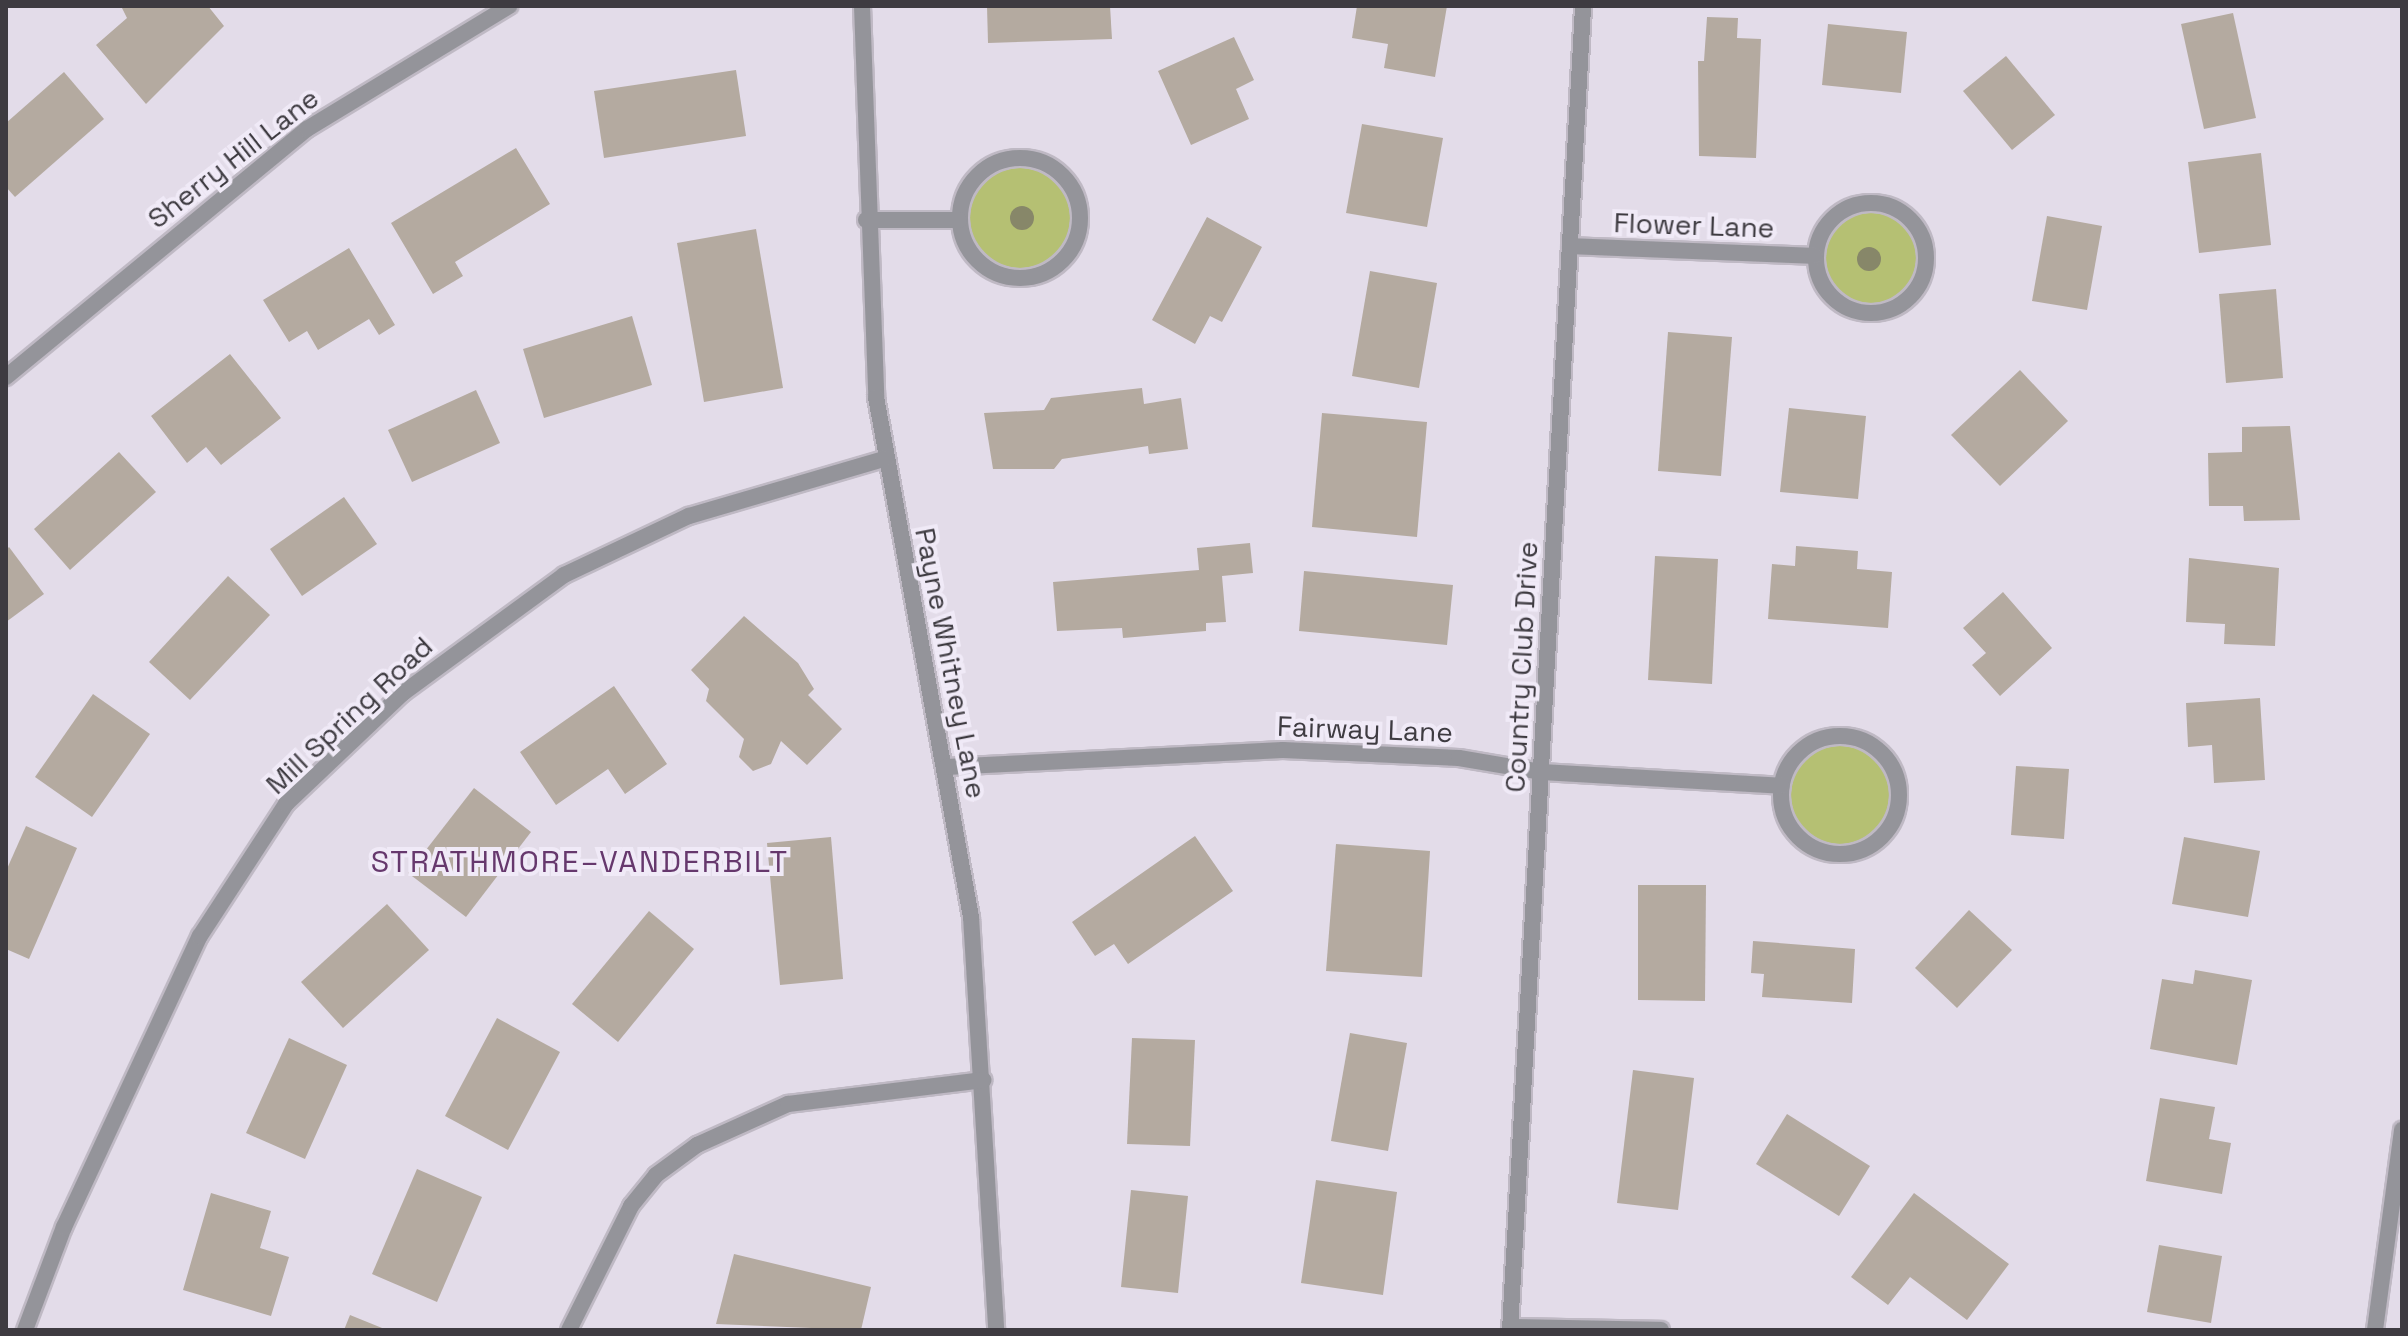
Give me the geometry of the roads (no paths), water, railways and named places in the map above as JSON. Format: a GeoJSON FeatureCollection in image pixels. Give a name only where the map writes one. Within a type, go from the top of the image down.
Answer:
{"type":"FeatureCollection","features":[{"type":"Feature","properties":{"kind":"street","name":"Sherry Hill Lane"},"geometry":{"type":"LineString","coordinates":[[6,377],[307,129],[509,6]]}},
{"type":"Feature","properties":{"kind":"street","name":"Payne Whitney Lane"},"geometry":{"type":"LineString","coordinates":[[862,6],[866,220],[876,397],[971,917],[984,1080],[996,1330]]}},
{"type":"Feature","properties":{"kind":"street","name":"Country Club Drive"},"geometry":{"type":"LineString","coordinates":[[1510,1328],[1583,6]]}},
{"type":"Feature","properties":{"kind":"street"},"geometry":{"type":"LineString","coordinates":[[1024,158],[1064,177],[1081,219],[1068,255],[1046,273],[1018,280],[983,268],[959,220],[971,182],[1003,160],[1024,158]]}},
{"type":"Feature","properties":{"kind":"street"},"geometry":{"type":"LineString","coordinates":[[1877,203],[1919,231],[1926,265],[1912,296],[1867,314],[1824,289],[1815,256],[1828,222],[1850,207],[1877,203]]}},
{"type":"Feature","properties":{"kind":"street"},"geometry":{"type":"LineString","coordinates":[[866,220],[959,220]]}},
{"type":"Feature","properties":{"kind":"street","name":"Flower Lane"},"geometry":{"type":"LineString","coordinates":[[1570,246],[1815,256]]}},
{"type":"Feature","properties":{"kind":"street","name":"Mill Spring Road"},"geometry":{"type":"LineString","coordinates":[[25,1330],[64,1227],[200,936],[286,804],[403,693],[564,575],[689,516],[887,458]]}},
{"type":"Feature","properties":{"kind":"street"},"geometry":{"type":"LineString","coordinates":[[1855,737],[1885,756],[1898,806],[1878,840],[1851,852],[1822,851],[1790,826],[1782,786],[1787,767],[1808,746],[1855,737]]}},
{"type":"Feature","properties":{"kind":"street","name":"Fairway Lane"},"geometry":{"type":"LineString","coordinates":[[946,767],[1283,750],[1459,758],[1541,772],[1782,786]]}},
{"type":"Feature","properties":{"kind":"street"},"geometry":{"type":"LineString","coordinates":[[569,1330],[631,1206],[656,1175],[697,1145],[788,1104],[984,1080]]}},
{"type":"Feature","properties":{"kind":"street"},"geometry":{"type":"LineString","coordinates":[[2375,1330],[2402,1130]]}},
{"type":"Feature","properties":{"kind":"street"},"geometry":{"type":"LineString","coordinates":[[1510,1328],[1661,1330]]}},
{"type":"Feature","properties":{"kind":"district","name":"STRATHMORE–VANDERBILT"},"geometry":{"type":"Point","coordinates":[580,862]}}]}
